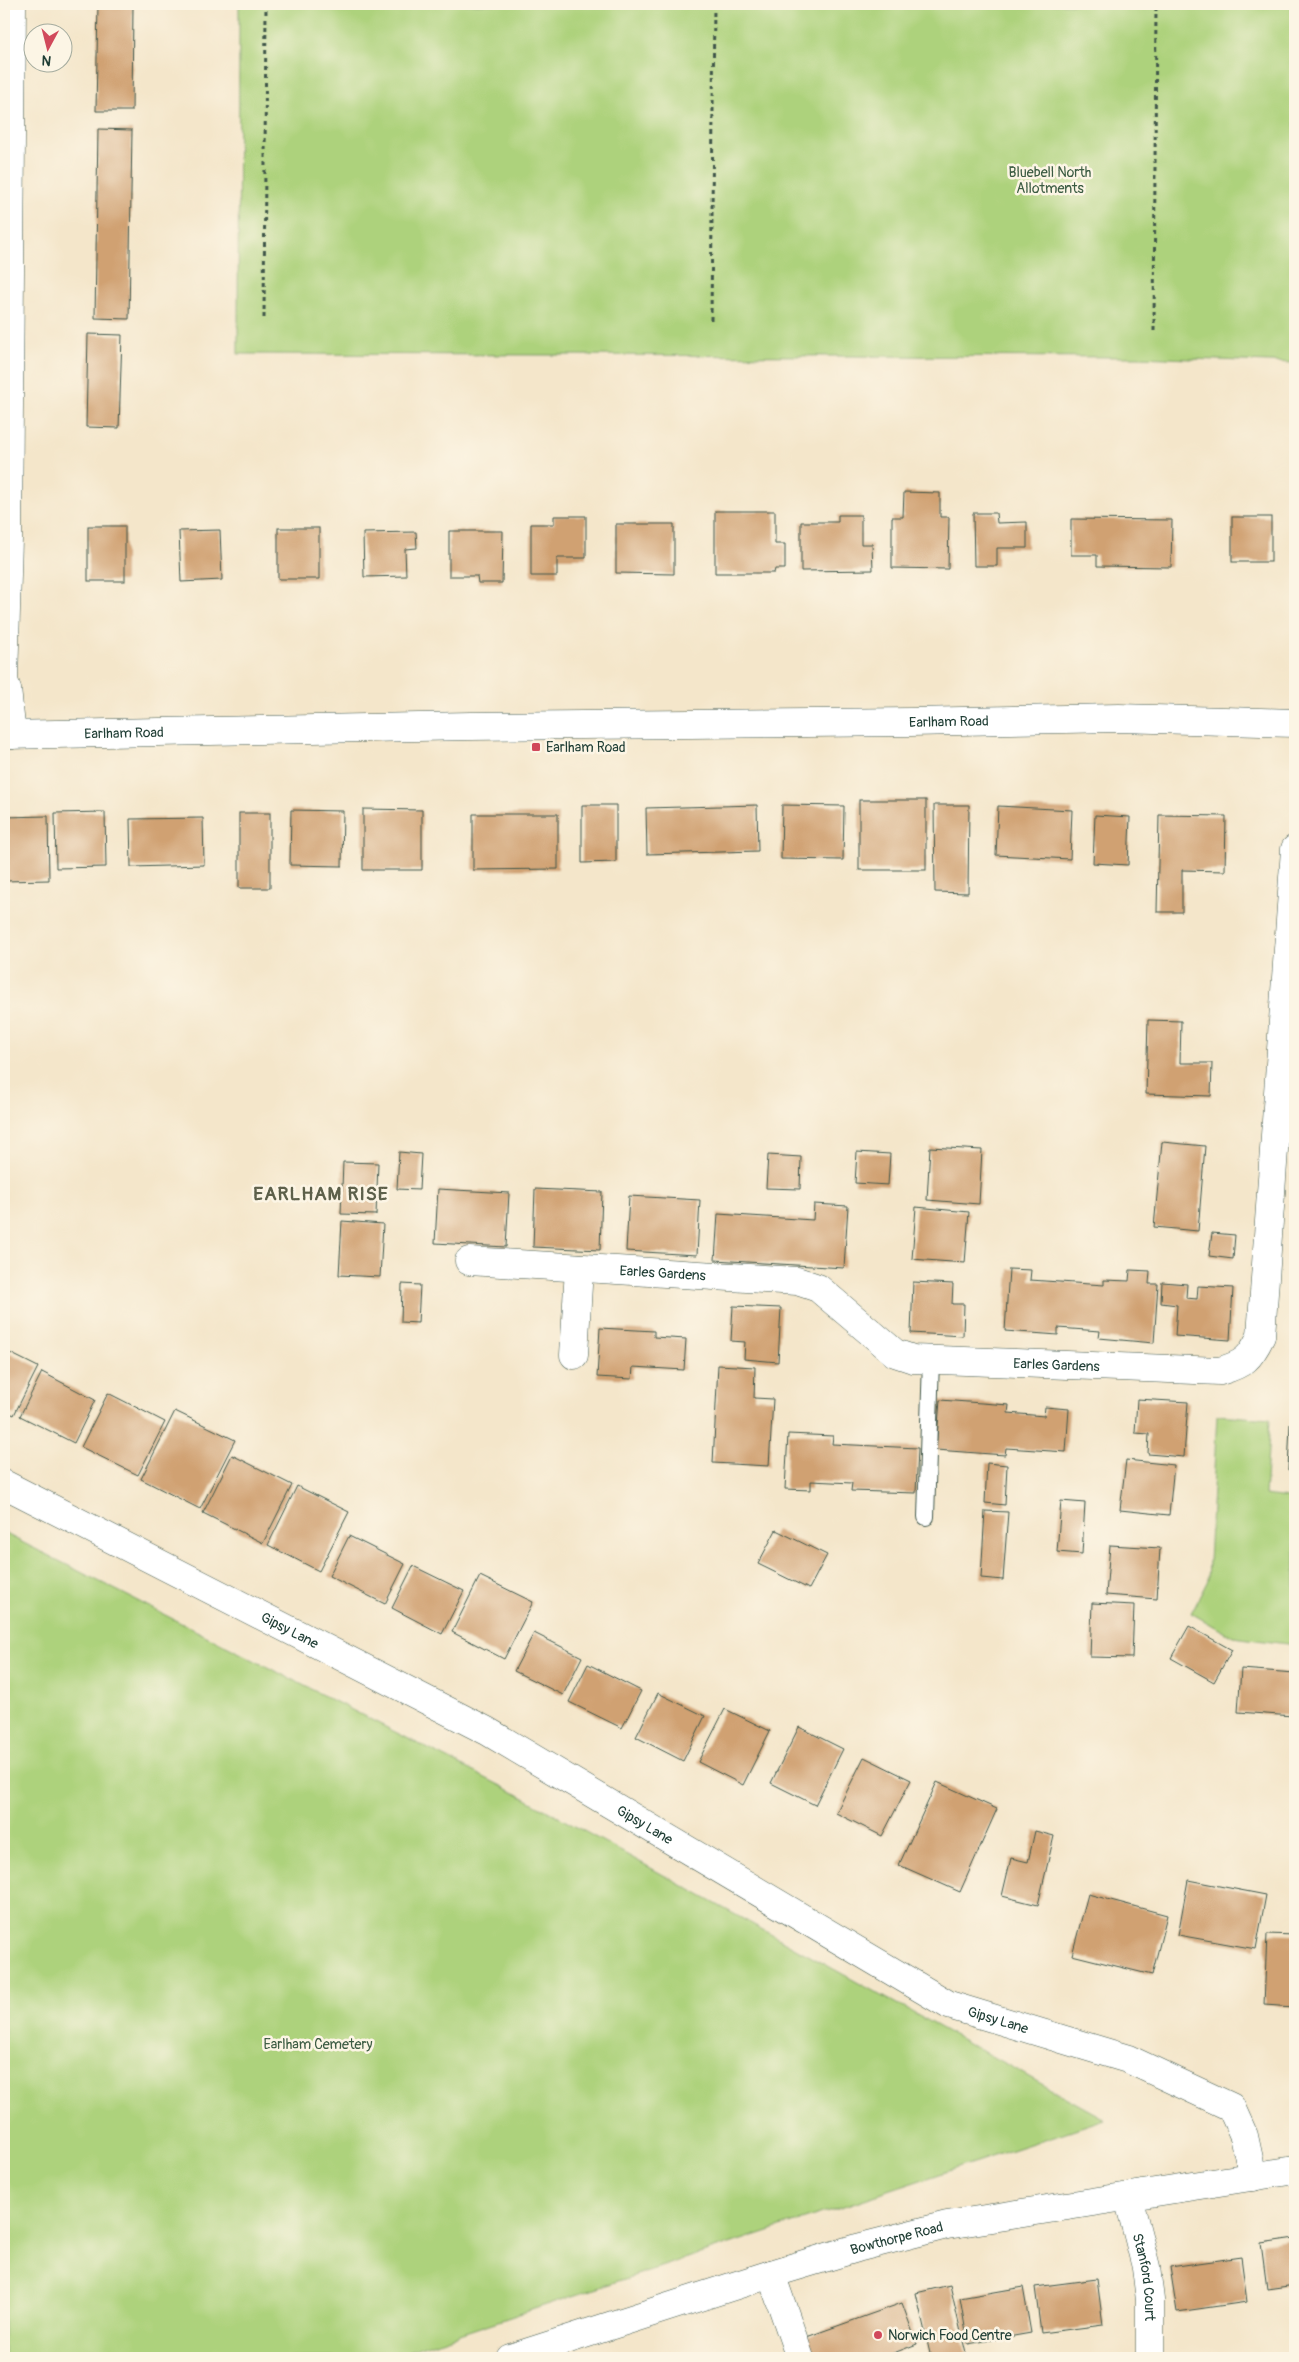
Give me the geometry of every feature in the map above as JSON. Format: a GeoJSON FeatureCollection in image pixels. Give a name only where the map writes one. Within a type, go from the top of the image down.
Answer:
{"type":"FeatureCollection","features":[{"type":"Feature","properties":{"kind":"street"},"geometry":{"type":"LineString","coordinates":[[8,735],[7,689],[4,681],[8,539],[12,4]]}},
{"type":"Feature","properties":{"kind":"street","name":"Earlham Road"},"geometry":{"type":"LineString","coordinates":[[8,735],[461,726],[1119,718],[1295,723]]}},
{"type":"Feature","properties":{"kind":"street"},"geometry":{"type":"LineString","coordinates":[[1292,928],[1295,849]]}},
{"type":"Feature","properties":{"kind":"street","name":"Earles Gardens"},"geometry":{"type":"LineString","coordinates":[[469,1261],[798,1281],[818,1288],[895,1353],[913,1359],[1220,1371],[1239,1365],[1253,1353],[1261,1336],[1280,1054],[1292,928]]}},
{"type":"Feature","properties":{"kind":"street"},"geometry":{"type":"LineString","coordinates":[[574,1354],[579,1268]]}},
{"type":"Feature","properties":{"kind":"street","name":"Gipsy Lane"},"geometry":{"type":"LineString","coordinates":[[4,1484],[487,1731],[949,2004],[1128,2059],[1231,2107],[1244,2136],[1253,2177]]}},
{"type":"Feature","properties":{"kind":"street","name":"Bowthorpe Road"},"geometry":{"type":"LineString","coordinates":[[510,2358],[770,2274],[857,2248],[947,2225],[1038,2209],[1128,2197],[1295,2170]]}},
{"type":"Feature","properties":{"kind":"street","name":"Stanford Court"},"geometry":{"type":"LineString","coordinates":[[1128,2197],[1146,2267],[1150,2300],[1150,2353],[1152,2358]]}},
{"type":"Feature","properties":{"kind":"street"},"geometry":{"type":"LineString","coordinates":[[770,2274],[800,2358]]}},
{"type":"Feature","properties":{"kind":"lane"},"geometry":{"type":"LineString","coordinates":[[926,1516],[932,1360]]}},
{"type":"Feature","properties":{"kind":"path"},"geometry":{"type":"LineString","coordinates":[[264,318],[266,4]]}},
{"type":"Feature","properties":{"kind":"path"},"geometry":{"type":"LineString","coordinates":[[710,320],[714,4]]}},
{"type":"Feature","properties":{"kind":"path"},"geometry":{"type":"LineString","coordinates":[[1154,331],[1156,4]]}},
{"type":"Feature","properties":{"kind":"green space","name":"Bluebell North Allotments"},"geometry":{"type":"Polygon","coordinates":[[[239,4],[1295,4],[1295,363],[1139,357],[238,354],[239,4]]]}},
{"type":"Feature","properties":{"kind":"green space"},"geometry":{"type":"Polygon","coordinates":[[[1217,1415],[1270,1419],[1265,1495],[1295,1499],[1295,1645],[1233,1637],[1191,1613],[1208,1580],[1217,1415]]]}},
{"type":"Feature","properties":{"kind":"green space","name":"Earlham Cemetery"},"geometry":{"type":"Polygon","coordinates":[[[4,1533],[515,1793],[1105,2119],[387,2358],[4,2358],[4,1533]]]}},
{"type":"Feature","properties":{"kind":"building"},"geometry":{"type":"Polygon","coordinates":[[[98,4],[133,4],[132,111],[96,111],[98,4]]]}},
{"type":"Feature","properties":{"kind":"building"},"geometry":{"type":"Polygon","coordinates":[[[98,129],[132,130],[129,319],[95,318],[98,129]]]}},
{"type":"Feature","properties":{"kind":"building"},"geometry":{"type":"Polygon","coordinates":[[[88,334],[122,335],[119,428],[86,427],[88,334]]]}},
{"type":"Feature","properties":{"kind":"building"},"geometry":{"type":"Polygon","coordinates":[[[904,492],[940,493],[940,517],[949,517],[948,569],[892,568],[892,517],[903,517],[904,492]]]}},
{"type":"Feature","properties":{"kind":"building"},"geometry":{"type":"Polygon","coordinates":[[[715,511],[775,511],[775,544],[785,544],[785,569],[775,569],[774,573],[715,573],[715,511]]]}},
{"type":"Feature","properties":{"kind":"building"},"geometry":{"type":"Polygon","coordinates":[[[973,513],[996,513],[997,523],[1027,522],[1027,548],[997,548],[997,566],[974,566],[973,513]]]}},
{"type":"Feature","properties":{"kind":"building"},"geometry":{"type":"Polygon","coordinates":[[[838,515],[861,515],[861,544],[872,544],[873,570],[801,571],[801,522],[838,522],[838,515]]]}},
{"type":"Feature","properties":{"kind":"building"},"geometry":{"type":"Polygon","coordinates":[[[554,516],[586,516],[586,558],[557,558],[557,576],[531,576],[531,524],[554,524],[554,516]]]}},
{"type":"Feature","properties":{"kind":"building"},"geometry":{"type":"Polygon","coordinates":[[[1232,517],[1271,517],[1271,562],[1232,562],[1232,517]]]}},
{"type":"Feature","properties":{"kind":"building"},"geometry":{"type":"Polygon","coordinates":[[[1071,519],[1172,520],[1171,567],[1097,566],[1097,555],[1071,555],[1071,519]]]}},
{"type":"Feature","properties":{"kind":"building"},"geometry":{"type":"Polygon","coordinates":[[[616,524],[674,524],[674,574],[616,573],[616,524]]]}},
{"type":"Feature","properties":{"kind":"building"},"geometry":{"type":"Polygon","coordinates":[[[88,526],[125,526],[125,581],[88,581],[88,526]]]}},
{"type":"Feature","properties":{"kind":"building"},"geometry":{"type":"Polygon","coordinates":[[[278,528],[319,528],[319,579],[278,579],[278,528]]]}},
{"type":"Feature","properties":{"kind":"building"},"geometry":{"type":"Polygon","coordinates":[[[220,530],[222,580],[181,582],[179,531],[220,530]]]}},
{"type":"Feature","properties":{"kind":"building"},"geometry":{"type":"Polygon","coordinates":[[[449,531],[503,531],[502,583],[478,583],[477,576],[449,576],[449,531]]]}},
{"type":"Feature","properties":{"kind":"building"},"geometry":{"type":"Polygon","coordinates":[[[416,532],[417,548],[405,549],[406,576],[364,577],[363,533],[416,532]]]}},
{"type":"Feature","properties":{"kind":"building"},"geometry":{"type":"Polygon","coordinates":[[[859,800],[926,800],[926,870],[859,870],[859,800]]]}},
{"type":"Feature","properties":{"kind":"building"},"geometry":{"type":"Polygon","coordinates":[[[582,805],[616,805],[616,862],[582,863],[582,805]]]}},
{"type":"Feature","properties":{"kind":"building"},"geometry":{"type":"Polygon","coordinates":[[[757,805],[758,851],[647,854],[646,808],[757,805]]]}},
{"type":"Feature","properties":{"kind":"building"},"geometry":{"type":"Polygon","coordinates":[[[782,805],[844,806],[843,860],[781,859],[782,805]]]}},
{"type":"Feature","properties":{"kind":"building"},"geometry":{"type":"Polygon","coordinates":[[[934,805],[969,805],[968,893],[935,892],[934,805]]]}},
{"type":"Feature","properties":{"kind":"building"},"geometry":{"type":"Polygon","coordinates":[[[998,806],[1072,810],[1070,859],[996,855],[998,806]]]}},
{"type":"Feature","properties":{"kind":"building"},"geometry":{"type":"Polygon","coordinates":[[[363,809],[422,810],[422,870],[363,870],[363,809]]]}},
{"type":"Feature","properties":{"kind":"building"},"geometry":{"type":"Polygon","coordinates":[[[291,810],[343,811],[342,866],[290,865],[291,810]]]}},
{"type":"Feature","properties":{"kind":"building"},"geometry":{"type":"Polygon","coordinates":[[[105,812],[106,867],[56,868],[55,813],[105,812]]]}},
{"type":"Feature","properties":{"kind":"building"},"geometry":{"type":"Polygon","coordinates":[[[239,813],[270,813],[270,888],[239,888],[239,813]]]}},
{"type":"Feature","properties":{"kind":"building"},"geometry":{"type":"Polygon","coordinates":[[[473,814],[558,814],[558,869],[473,870],[473,814]]]}},
{"type":"Feature","properties":{"kind":"building"},"geometry":{"type":"Polygon","coordinates":[[[1095,815],[1130,817],[1128,865],[1093,863],[1095,815]]]}},
{"type":"Feature","properties":{"kind":"building"},"geometry":{"type":"Polygon","coordinates":[[[1159,815],[1226,816],[1225,871],[1182,870],[1182,912],[1157,912],[1159,815]]]}},
{"type":"Feature","properties":{"kind":"building"},"geometry":{"type":"Polygon","coordinates":[[[48,816],[49,880],[4,881],[4,817],[48,816]]]}},
{"type":"Feature","properties":{"kind":"building"},"geometry":{"type":"Polygon","coordinates":[[[203,818],[204,865],[131,867],[130,819],[203,818]]]}},
{"type":"Feature","properties":{"kind":"building"},"geometry":{"type":"Polygon","coordinates":[[[1148,1020],[1181,1021],[1180,1063],[1212,1063],[1211,1096],[1146,1094],[1148,1020]]]}},
{"type":"Feature","properties":{"kind":"building"},"geometry":{"type":"Polygon","coordinates":[[[1162,1142],[1205,1146],[1198,1231],[1154,1227],[1162,1142]]]}},
{"type":"Feature","properties":{"kind":"building"},"geometry":{"type":"Polygon","coordinates":[[[930,1147],[982,1150],[979,1204],[927,1200],[930,1147]]]}},
{"type":"Feature","properties":{"kind":"building"},"geometry":{"type":"Polygon","coordinates":[[[399,1152],[421,1154],[419,1190],[397,1189],[399,1152]]]}},
{"type":"Feature","properties":{"kind":"building"},"geometry":{"type":"Polygon","coordinates":[[[857,1152],[890,1154],[888,1185],[855,1183],[857,1152]]]}},
{"type":"Feature","properties":{"kind":"building"},"geometry":{"type":"Polygon","coordinates":[[[768,1155],[801,1157],[800,1189],[766,1188],[768,1155]]]}},
{"type":"Feature","properties":{"kind":"building"},"geometry":{"type":"Polygon","coordinates":[[[343,1162],[378,1163],[376,1215],[341,1214],[343,1162]]]}},
{"type":"Feature","properties":{"kind":"building"},"geometry":{"type":"Polygon","coordinates":[[[438,1189],[509,1193],[506,1247],[435,1243],[438,1189]]]}},
{"type":"Feature","properties":{"kind":"building"},"geometry":{"type":"Polygon","coordinates":[[[535,1189],[602,1192],[600,1250],[533,1247],[535,1189]]]}},
{"type":"Feature","properties":{"kind":"building"},"geometry":{"type":"Polygon","coordinates":[[[629,1196],[700,1200],[697,1255],[626,1251],[629,1196]]]}},
{"type":"Feature","properties":{"kind":"building"},"geometry":{"type":"Polygon","coordinates":[[[814,1204],[848,1206],[844,1268],[715,1260],[718,1214],[813,1220],[814,1204]]]}},
{"type":"Feature","properties":{"kind":"building"},"geometry":{"type":"Polygon","coordinates":[[[916,1207],[969,1212],[965,1263],[912,1259],[916,1207]]]}},
{"type":"Feature","properties":{"kind":"building"},"geometry":{"type":"Polygon","coordinates":[[[342,1221],[383,1224],[380,1277],[339,1275],[342,1221]]]}},
{"type":"Feature","properties":{"kind":"building"},"geometry":{"type":"Polygon","coordinates":[[[1212,1233],[1235,1235],[1233,1259],[1209,1256],[1212,1233]]]}},
{"type":"Feature","properties":{"kind":"building"},"geometry":{"type":"Polygon","coordinates":[[[1009,1269],[1031,1270],[1030,1280],[1104,1285],[1104,1280],[1129,1281],[1130,1270],[1150,1271],[1149,1284],[1158,1284],[1154,1343],[1099,1338],[1100,1331],[1058,1328],[1058,1335],[1005,1331],[1009,1269]]]}},
{"type":"Feature","properties":{"kind":"building"},"geometry":{"type":"Polygon","coordinates":[[[913,1282],[953,1284],[952,1304],[964,1304],[963,1336],[911,1333],[913,1282]]]}},
{"type":"Feature","properties":{"kind":"building"},"geometry":{"type":"Polygon","coordinates":[[[1162,1282],[1187,1284],[1186,1298],[1197,1299],[1198,1286],[1233,1288],[1230,1340],[1175,1336],[1177,1305],[1161,1303],[1162,1282]]]}},
{"type":"Feature","properties":{"kind":"building"},"geometry":{"type":"Polygon","coordinates":[[[402,1284],[420,1285],[418,1323],[401,1322],[402,1284]]]}},
{"type":"Feature","properties":{"kind":"building"},"geometry":{"type":"Polygon","coordinates":[[[733,1306],[781,1308],[778,1362],[744,1359],[745,1342],[731,1341],[733,1306]]]}},
{"type":"Feature","properties":{"kind":"building"},"geometry":{"type":"Polygon","coordinates":[[[600,1328],[654,1331],[654,1337],[686,1339],[684,1370],[633,1367],[632,1379],[597,1377],[600,1328]]]}},
{"type":"Feature","properties":{"kind":"building"},"geometry":{"type":"Polygon","coordinates":[[[4,1350],[38,1367],[14,1415],[4,1410],[4,1350]]]}},
{"type":"Feature","properties":{"kind":"building"},"geometry":{"type":"Polygon","coordinates":[[[718,1365],[755,1367],[754,1398],[773,1399],[769,1466],[713,1463],[718,1365]]]}},
{"type":"Feature","properties":{"kind":"building"},"geometry":{"type":"Polygon","coordinates":[[[42,1372],[95,1400],[74,1443],[20,1416],[42,1372]]]}},
{"type":"Feature","properties":{"kind":"building"},"geometry":{"type":"Polygon","coordinates":[[[108,1393],[165,1422],[138,1475],[81,1447],[108,1393]]]}},
{"type":"Feature","properties":{"kind":"building"},"geometry":{"type":"Polygon","coordinates":[[[1137,1399],[1188,1402],[1184,1457],[1148,1454],[1149,1434],[1135,1433],[1137,1399]]]}},
{"type":"Feature","properties":{"kind":"building"},"geometry":{"type":"Polygon","coordinates":[[[940,1400],[1009,1405],[1008,1413],[1044,1416],[1045,1407],[1069,1409],[1066,1452],[1006,1448],[1005,1455],[936,1450],[940,1400]]]}},
{"type":"Feature","properties":{"kind":"building"},"geometry":{"type":"Polygon","coordinates":[[[175,1411],[235,1440],[200,1509],[141,1479],[175,1411]]]}},
{"type":"Feature","properties":{"kind":"building"},"geometry":{"type":"Polygon","coordinates":[[[1290,1424],[1295,1424],[1295,1470],[1288,1470],[1290,1424]]]}},
{"type":"Feature","properties":{"kind":"building"},"geometry":{"type":"Polygon","coordinates":[[[788,1434],[833,1436],[832,1444],[918,1448],[916,1493],[851,1491],[852,1483],[811,1481],[811,1490],[785,1489],[788,1434]]]}},
{"type":"Feature","properties":{"kind":"building"},"geometry":{"type":"Polygon","coordinates":[[[232,1455],[292,1485],[263,1543],[203,1513],[232,1455]]]}},
{"type":"Feature","properties":{"kind":"building"},"geometry":{"type":"Polygon","coordinates":[[[1126,1460],[1174,1465],[1169,1515],[1120,1510],[1126,1460]]]}},
{"type":"Feature","properties":{"kind":"building"},"geometry":{"type":"Polygon","coordinates":[[[987,1463],[1007,1465],[1005,1505],[985,1503],[987,1463]]]}},
{"type":"Feature","properties":{"kind":"building"},"geometry":{"type":"Polygon","coordinates":[[[297,1486],[349,1512],[319,1571],[268,1545],[297,1486]]]}},
{"type":"Feature","properties":{"kind":"building"},"geometry":{"type":"Polygon","coordinates":[[[1061,1501],[1085,1503],[1082,1554],[1057,1552],[1061,1501]]]}},
{"type":"Feature","properties":{"kind":"building"},"geometry":{"type":"Polygon","coordinates":[[[985,1511],[1008,1512],[1003,1580],[981,1578],[985,1511]]]}},
{"type":"Feature","properties":{"kind":"building"},"geometry":{"type":"Polygon","coordinates":[[[776,1530],[827,1555],[809,1589],[758,1564],[776,1530]]]}},
{"type":"Feature","properties":{"kind":"building"},"geometry":{"type":"Polygon","coordinates":[[[349,1536],[405,1564],[385,1604],[329,1576],[349,1536]]]}},
{"type":"Feature","properties":{"kind":"building"},"geometry":{"type":"Polygon","coordinates":[[[1110,1545],[1160,1548],[1157,1599],[1106,1595],[1110,1545]]]}},
{"type":"Feature","properties":{"kind":"building"},"geometry":{"type":"Polygon","coordinates":[[[413,1566],[464,1591],[442,1634],[392,1608],[413,1566]]]}},
{"type":"Feature","properties":{"kind":"building"},"geometry":{"type":"Polygon","coordinates":[[[480,1576],[533,1602],[504,1659],[452,1632],[480,1576]]]}},
{"type":"Feature","properties":{"kind":"building"},"geometry":{"type":"Polygon","coordinates":[[[1092,1603],[1134,1605],[1132,1658],[1090,1657],[1092,1603]]]}},
{"type":"Feature","properties":{"kind":"building"},"geometry":{"type":"Polygon","coordinates":[[[1189,1626],[1232,1650],[1214,1682],[1171,1658],[1189,1626]]]}},
{"type":"Feature","properties":{"kind":"building"},"geometry":{"type":"Polygon","coordinates":[[[534,1633],[582,1657],[563,1695],[514,1671],[534,1633]]]}},
{"type":"Feature","properties":{"kind":"building"},"geometry":{"type":"Polygon","coordinates":[[[588,1664],[641,1691],[622,1728],[569,1702],[588,1664]]]}},
{"type":"Feature","properties":{"kind":"building"},"geometry":{"type":"Polygon","coordinates":[[[1241,1669],[1295,1673],[1293,1716],[1238,1712],[1241,1669]]]}},
{"type":"Feature","properties":{"kind":"building"},"geometry":{"type":"Polygon","coordinates":[[[658,1693],[705,1716],[683,1761],[636,1737],[658,1693]]]}},
{"type":"Feature","properties":{"kind":"building"},"geometry":{"type":"Polygon","coordinates":[[[725,1709],[770,1731],[743,1785],[698,1762],[725,1709]]]}},
{"type":"Feature","properties":{"kind":"building"},"geometry":{"type":"Polygon","coordinates":[[[799,1727],[843,1749],[815,1805],[771,1783],[799,1727]]]}},
{"type":"Feature","properties":{"kind":"building"},"geometry":{"type":"Polygon","coordinates":[[[864,1757],[911,1780],[882,1836],[836,1813],[864,1757]]]}},
{"type":"Feature","properties":{"kind":"building"},"geometry":{"type":"Polygon","coordinates":[[[937,1782],[997,1809],[960,1892],[899,1865],[937,1782]]]}},
{"type":"Feature","properties":{"kind":"building"},"geometry":{"type":"Polygon","coordinates":[[[1035,1831],[1054,1836],[1038,1905],[1002,1896],[1011,1858],[1028,1862],[1035,1831]]]}},
{"type":"Feature","properties":{"kind":"building"},"geometry":{"type":"Polygon","coordinates":[[[1188,1880],[1266,1895],[1256,1949],[1178,1935],[1188,1880]]]}},
{"type":"Feature","properties":{"kind":"building"},"geometry":{"type":"Polygon","coordinates":[[[1088,1894],[1167,1915],[1152,1975],[1072,1955],[1088,1894]]]}},
{"type":"Feature","properties":{"kind":"building"},"geometry":{"type":"Polygon","coordinates":[[[1267,1934],[1295,1935],[1295,2007],[1264,2005],[1267,1934]]]}},
{"type":"Feature","properties":{"kind":"building"},"geometry":{"type":"Polygon","coordinates":[[[1295,2238],[1295,2285],[1267,2289],[1261,2243],[1295,2238]]]}},
{"type":"Feature","properties":{"kind":"building"},"geometry":{"type":"Polygon","coordinates":[[[1241,2257],[1247,2302],[1177,2312],[1170,2267],[1241,2257]]]}},
{"type":"Feature","properties":{"kind":"building"},"geometry":{"type":"Polygon","coordinates":[[[1097,2279],[1103,2325],[1041,2333],[1035,2287],[1097,2279]]]}},
{"type":"Feature","properties":{"kind":"building"},"geometry":{"type":"Polygon","coordinates":[[[950,2285],[967,2358],[931,2358],[916,2293],[950,2285]]]}},
{"type":"Feature","properties":{"kind":"building"},"geometry":{"type":"Polygon","coordinates":[[[1023,2287],[1031,2333],[968,2344],[960,2298],[1023,2287]]]}},
{"type":"Feature","properties":{"kind":"building","name":"Norwich Food Centre"},"geometry":{"type":"Polygon","coordinates":[[[902,2303],[917,2344],[891,2354],[892,2358],[808,2358],[801,2339],[902,2303]]]}},
{"type":"Feature","properties":{"kind":"building"},"geometry":{"type":"Polygon","coordinates":[[[769,2354],[771,2358],[758,2358],[769,2354]]]}},
{"type":"Feature","properties":{"kind":"place","name":"Earlham Road"},"geometry":{"type":"Point","coordinates":[536,747]}},
{"type":"Feature","properties":{"kind":"place","name":"Norwich Food Centre"},"geometry":{"type":"Point","coordinates":[878,2335]}},
{"type":"Feature","properties":{"kind":"district","name":"EARLHAM RISE"},"geometry":{"type":"Point","coordinates":[321,1193]}}]}
